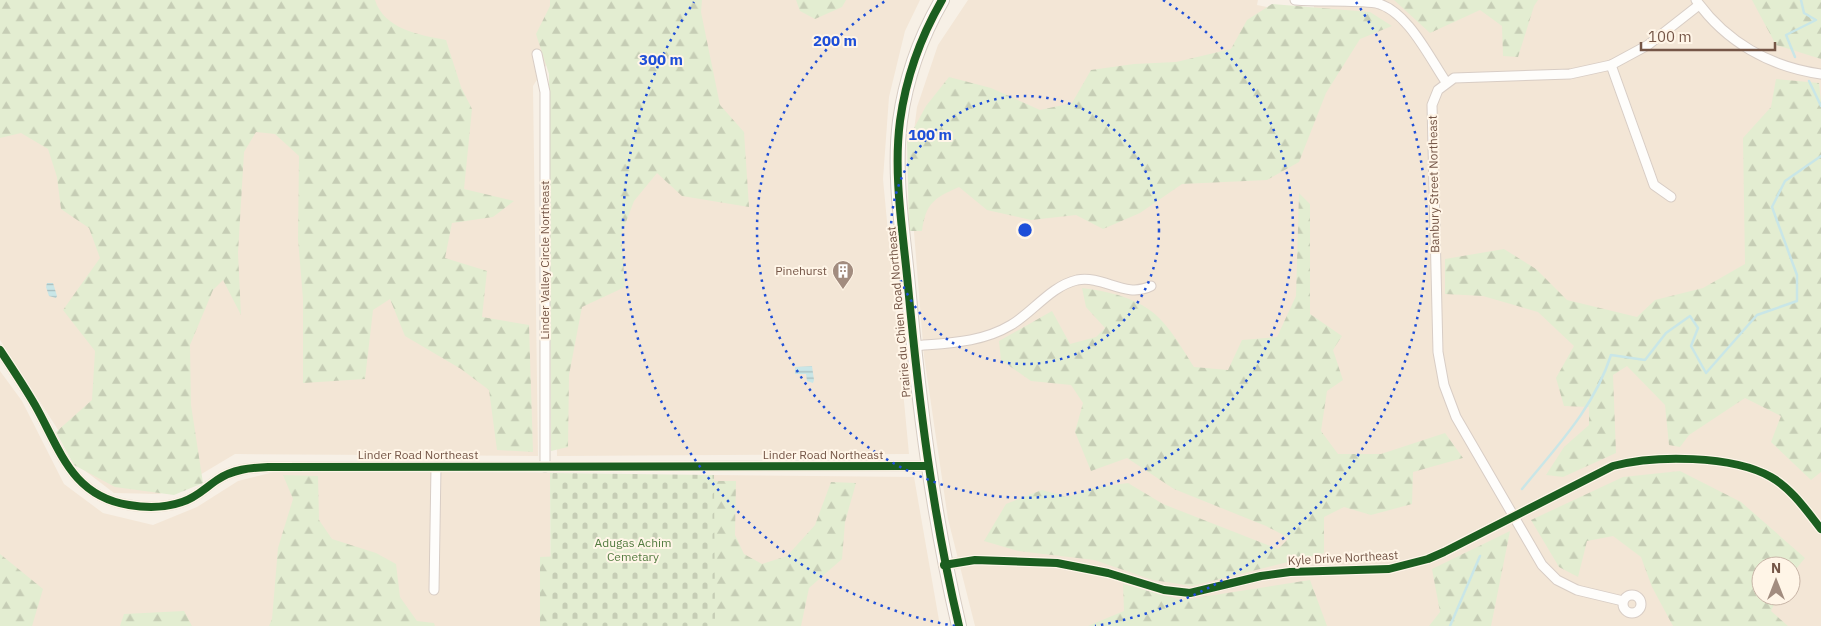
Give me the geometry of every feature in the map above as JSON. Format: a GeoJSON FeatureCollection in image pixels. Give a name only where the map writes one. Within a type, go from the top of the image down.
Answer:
{"type":"FeatureCollection","features":[{"type":"Feature","properties":{"kind":"street","name":"Prairie du Chien Road Northeast"},"geometry":{"type":"LineString","coordinates":[[942,0],[916,54],[904,95],[899,128],[897,169],[927,466],[944,565],[958,626]]}},
{"type":"Feature","properties":{"kind":"street"},"geometry":{"type":"LineString","coordinates":[[1295,0],[1375,2],[1393,10],[1406,23],[1446,82],[1462,77],[1570,74],[1611,65],[1648,46],[1697,3],[1724,32],[1753,53],[1786,67],[1821,74]]}},
{"type":"Feature","properties":{"kind":"street","name":"Linder Valley Circle Northeast"},"geometry":{"type":"LineString","coordinates":[[537,54],[545,92],[545,467]]}},
{"type":"Feature","properties":{"kind":"street"},"geometry":{"type":"LineString","coordinates":[[1611,65],[1654,185],[1671,198]]}},
{"type":"Feature","properties":{"kind":"street","name":"Banbury Street Northeast"},"geometry":{"type":"LineString","coordinates":[[1446,82],[1438,90],[1432,105],[1440,368],[1444,385],[1456,417],[1512,518],[1542,565],[1553,577],[1577,590],[1623,601]]}},
{"type":"Feature","properties":{"kind":"street"},"geometry":{"type":"LineString","coordinates":[[914,346],[964,342],[995,333],[1021,319],[1058,288],[1076,280],[1098,280],[1135,292],[1151,286]]}},
{"type":"Feature","properties":{"kind":"street","name":"Linder Road Northeast"},"geometry":{"type":"LineString","coordinates":[[0,350],[34,404],[67,467],[75,478],[96,494],[120,504],[152,507],[176,504],[202,492],[227,474],[246,468],[927,466]]}},
{"type":"Feature","properties":{"kind":"street","name":"Kyle Drive Northeast"},"geometry":{"type":"LineString","coordinates":[[944,565],[975,560],[1057,563],[1108,573],[1164,590],[1190,593],[1261,576],[1290,572],[1372,570],[1406,566],[1436,555],[1613,466],[1642,460],[1727,462],[1758,471],[1772,478],[1790,492],[1821,529]]}},
{"type":"Feature","properties":{"kind":"street"},"geometry":{"type":"LineString","coordinates":[[434,590],[436,467]]}},
{"type":"Feature","properties":{"kind":"shaded area"},"geometry":{"type":"Polygon","coordinates":[[[155,0],[920,0],[905,31],[889,97],[883,179],[909,454],[557,456],[552,56],[533,86],[538,456],[235,454],[188,482],[159,494],[114,493],[84,470],[0,340],[0,65],[155,0]]]}},
{"type":"Feature","properties":{"kind":"shaded area"},"geometry":{"type":"Polygon","coordinates":[[[968,0],[1258,0],[1257,5],[1314,16],[1314,0],[1821,0],[1821,626],[975,626],[948,519],[924,356],[909,170],[917,107],[938,45],[968,0]]]}},
{"type":"Feature","properties":{"kind":"shaded area"},"geometry":{"type":"Polygon","coordinates":[[[0,371],[22,401],[64,484],[103,513],[153,525],[197,507],[238,481],[274,472],[550,473],[551,626],[0,626],[0,371]]]}},
{"type":"Feature","properties":{"kind":"shaded area"},"geometry":{"type":"Polygon","coordinates":[[[714,475],[914,477],[940,626],[715,626],[714,475]]]}},
{"type":"Feature","properties":{"kind":"green space"},"geometry":{"type":"Polygon","coordinates":[[[0,0],[375,0],[386,18],[394,24],[414,33],[446,40],[461,87],[472,109],[464,189],[514,201],[493,217],[452,223],[445,258],[487,271],[482,317],[529,325],[533,452],[497,450],[489,390],[461,369],[405,336],[390,299],[373,310],[365,379],[303,383],[303,299],[298,239],[299,156],[275,134],[256,132],[244,152],[238,253],[241,315],[223,280],[213,290],[190,345],[191,405],[203,483],[174,495],[115,487],[74,465],[56,432],[92,400],[95,351],[63,310],[100,258],[89,228],[61,209],[57,177],[48,149],[21,133],[0,138],[0,0]]]}},
{"type":"Feature","properties":{"kind":"green space"},"geometry":{"type":"Polygon","coordinates":[[[550,0],[702,0],[701,12],[720,105],[744,132],[749,207],[682,196],[657,173],[634,201],[621,235],[625,287],[582,307],[569,375],[568,447],[551,451],[549,74],[536,34],[550,6],[550,0]]]}},
{"type":"Feature","properties":{"kind":"green space"},"geometry":{"type":"Polygon","coordinates":[[[796,0],[846,0],[842,7],[815,19],[800,11],[796,0]]]}},
{"type":"Feature","properties":{"kind":"green space"},"geometry":{"type":"Polygon","coordinates":[[[1394,0],[1538,0],[1534,6],[1518,57],[1503,56],[1502,26],[1480,10],[1430,33],[1394,0]]]}},
{"type":"Feature","properties":{"kind":"green space"},"geometry":{"type":"Polygon","coordinates":[[[1752,0],[1821,0],[1821,59],[1776,45],[1752,0]]]}},
{"type":"Feature","properties":{"kind":"green space"},"geometry":{"type":"Polygon","coordinates":[[[1272,4],[1370,12],[1392,26],[1360,39],[1326,93],[1299,162],[1267,180],[1182,184],[1140,213],[1103,229],[1076,215],[1031,220],[987,210],[959,187],[937,198],[926,214],[922,231],[909,231],[907,141],[926,106],[949,77],[991,88],[1040,110],[1072,103],[1091,70],[1134,64],[1176,62],[1231,49],[1247,20],[1272,4]]]}},
{"type":"Feature","properties":{"kind":"green space"},"geometry":{"type":"Polygon","coordinates":[[[1776,79],[1819,83],[1821,102],[1821,472],[1811,480],[1771,442],[1781,416],[1745,398],[1689,435],[1680,447],[1669,445],[1665,405],[1627,366],[1613,375],[1616,453],[1563,477],[1546,475],[1564,447],[1589,425],[1589,407],[1564,406],[1556,378],[1574,346],[1538,312],[1483,296],[1445,294],[1445,259],[1504,249],[1536,269],[1567,300],[1637,317],[1655,300],[1703,288],[1745,264],[1743,138],[1771,107],[1776,79]]]}},
{"type":"Feature","properties":{"kind":"green space"},"geometry":{"type":"Polygon","coordinates":[[[1299,193],[1310,204],[1310,314],[1342,336],[1333,350],[1343,380],[1327,391],[1321,431],[1338,454],[1381,454],[1445,433],[1463,458],[1413,472],[1412,504],[1371,515],[1344,507],[1324,517],[1324,553],[1192,586],[1153,580],[1094,560],[1018,551],[984,541],[1006,504],[1042,490],[1067,497],[1098,487],[1128,483],[1163,504],[1278,549],[1289,538],[1266,526],[1174,489],[1127,458],[1091,471],[1075,432],[1083,403],[1071,385],[1031,381],[1001,360],[999,341],[1052,311],[1070,344],[1096,337],[1105,328],[1086,307],[1082,288],[1118,295],[1143,306],[1163,322],[1194,367],[1228,370],[1242,340],[1277,337],[1296,296],[1299,193]]]}},
{"type":"Feature","properties":{"kind":"green space"},"geometry":{"type":"Polygon","coordinates":[[[1680,471],[1741,502],[1805,558],[1801,563],[1801,556],[1751,556],[1751,606],[1773,606],[1771,611],[1788,626],[1673,626],[1652,587],[1641,557],[1613,536],[1587,541],[1578,577],[1559,567],[1531,520],[1623,477],[1680,471]]]}},
{"type":"Feature","properties":{"kind":"green space","name":"Adugas Achim Cemetary"},"geometry":{"type":"Polygon","coordinates":[[[550,473],[714,475],[715,626],[551,626],[550,473]]]}},
{"type":"Feature","properties":{"kind":"green space"},"geometry":{"type":"Polygon","coordinates":[[[283,475],[318,476],[319,520],[332,539],[376,553],[396,564],[400,597],[417,621],[434,623],[435,626],[269,626],[272,619],[278,548],[293,499],[283,475]]]}},
{"type":"Feature","properties":{"kind":"green space"},"geometry":{"type":"Polygon","coordinates":[[[706,481],[736,481],[735,535],[744,554],[762,564],[787,556],[815,525],[831,482],[856,483],[845,522],[842,559],[809,588],[801,626],[540,626],[540,557],[586,555],[706,481]]]}},
{"type":"Feature","properties":{"kind":"green space"},"geometry":{"type":"Polygon","coordinates":[[[1510,531],[1491,626],[1429,626],[1440,612],[1432,569],[1510,531]]]}},
{"type":"Feature","properties":{"kind":"green space"},"geometry":{"type":"Polygon","coordinates":[[[0,554],[43,589],[32,626],[0,626],[0,554]]]}},
{"type":"Feature","properties":{"kind":"green space"},"geometry":{"type":"Polygon","coordinates":[[[1310,580],[1327,626],[1088,626],[1124,611],[1123,584],[1182,600],[1310,580]]]}},
{"type":"Feature","properties":{"kind":"green space"},"geometry":{"type":"Polygon","coordinates":[[[184,611],[192,626],[120,626],[124,614],[184,611]]]}},
{"type":"Feature","properties":{"kind":"water"},"geometry":{"type":"Polygon","coordinates":[[[47,283],[53,283],[56,298],[49,296],[46,287],[47,283]]]}},
{"type":"Feature","properties":{"kind":"water"},"geometry":{"type":"Polygon","coordinates":[[[812,366],[813,383],[807,381],[806,374],[795,374],[795,367],[812,366]]]}},
{"type":"Feature","properties":{"kind":"waterway"},"geometry":{"type":"LineString","coordinates":[[1795,57],[1786,35],[1816,20],[1804,13],[1801,0]]}},
{"type":"Feature","properties":{"kind":"waterway"},"geometry":{"type":"LineString","coordinates":[[1809,81],[1821,106]]}},
{"type":"Feature","properties":{"kind":"waterway"},"geometry":{"type":"LineString","coordinates":[[1522,489],[1561,442],[1585,409],[1604,374],[1611,355],[1645,360],[1666,333],[1690,316],[1698,328],[1691,346],[1706,373],[1757,315],[1797,301],[1797,275],[1772,207],[1785,181],[1821,156]]}},
{"type":"Feature","properties":{"kind":"waterway"},"geometry":{"type":"LineString","coordinates":[[1450,626],[1480,556]]}},
{"type":"Feature","properties":{"kind":"cycle path"},"geometry":{"type":"LineString","coordinates":[[942,0],[921,43],[906,89],[898,141],[898,183],[917,372],[928,457],[941,541],[959,626]]}},
{"type":"Feature","properties":{"kind":"cycle path"},"geometry":{"type":"LineString","coordinates":[[0,350],[35,405],[60,454],[80,481],[93,492],[109,500],[136,506],[156,507],[176,504],[192,498],[229,473],[268,467],[927,466]]}},
{"type":"Feature","properties":{"kind":"cycle path"},"geometry":{"type":"LineString","coordinates":[[944,565],[975,560],[1057,563],[1108,573],[1164,590],[1190,593],[1261,576],[1290,572],[1389,569],[1428,559],[1444,552],[1613,466],[1630,462],[1671,459],[1693,459],[1736,464],[1771,477],[1792,494],[1821,529]]}},
{"type":"Feature","properties":{"kind":"place","name":"Pinehurst"},"geometry":{"type":"Point","coordinates":[843,290]}}]}
